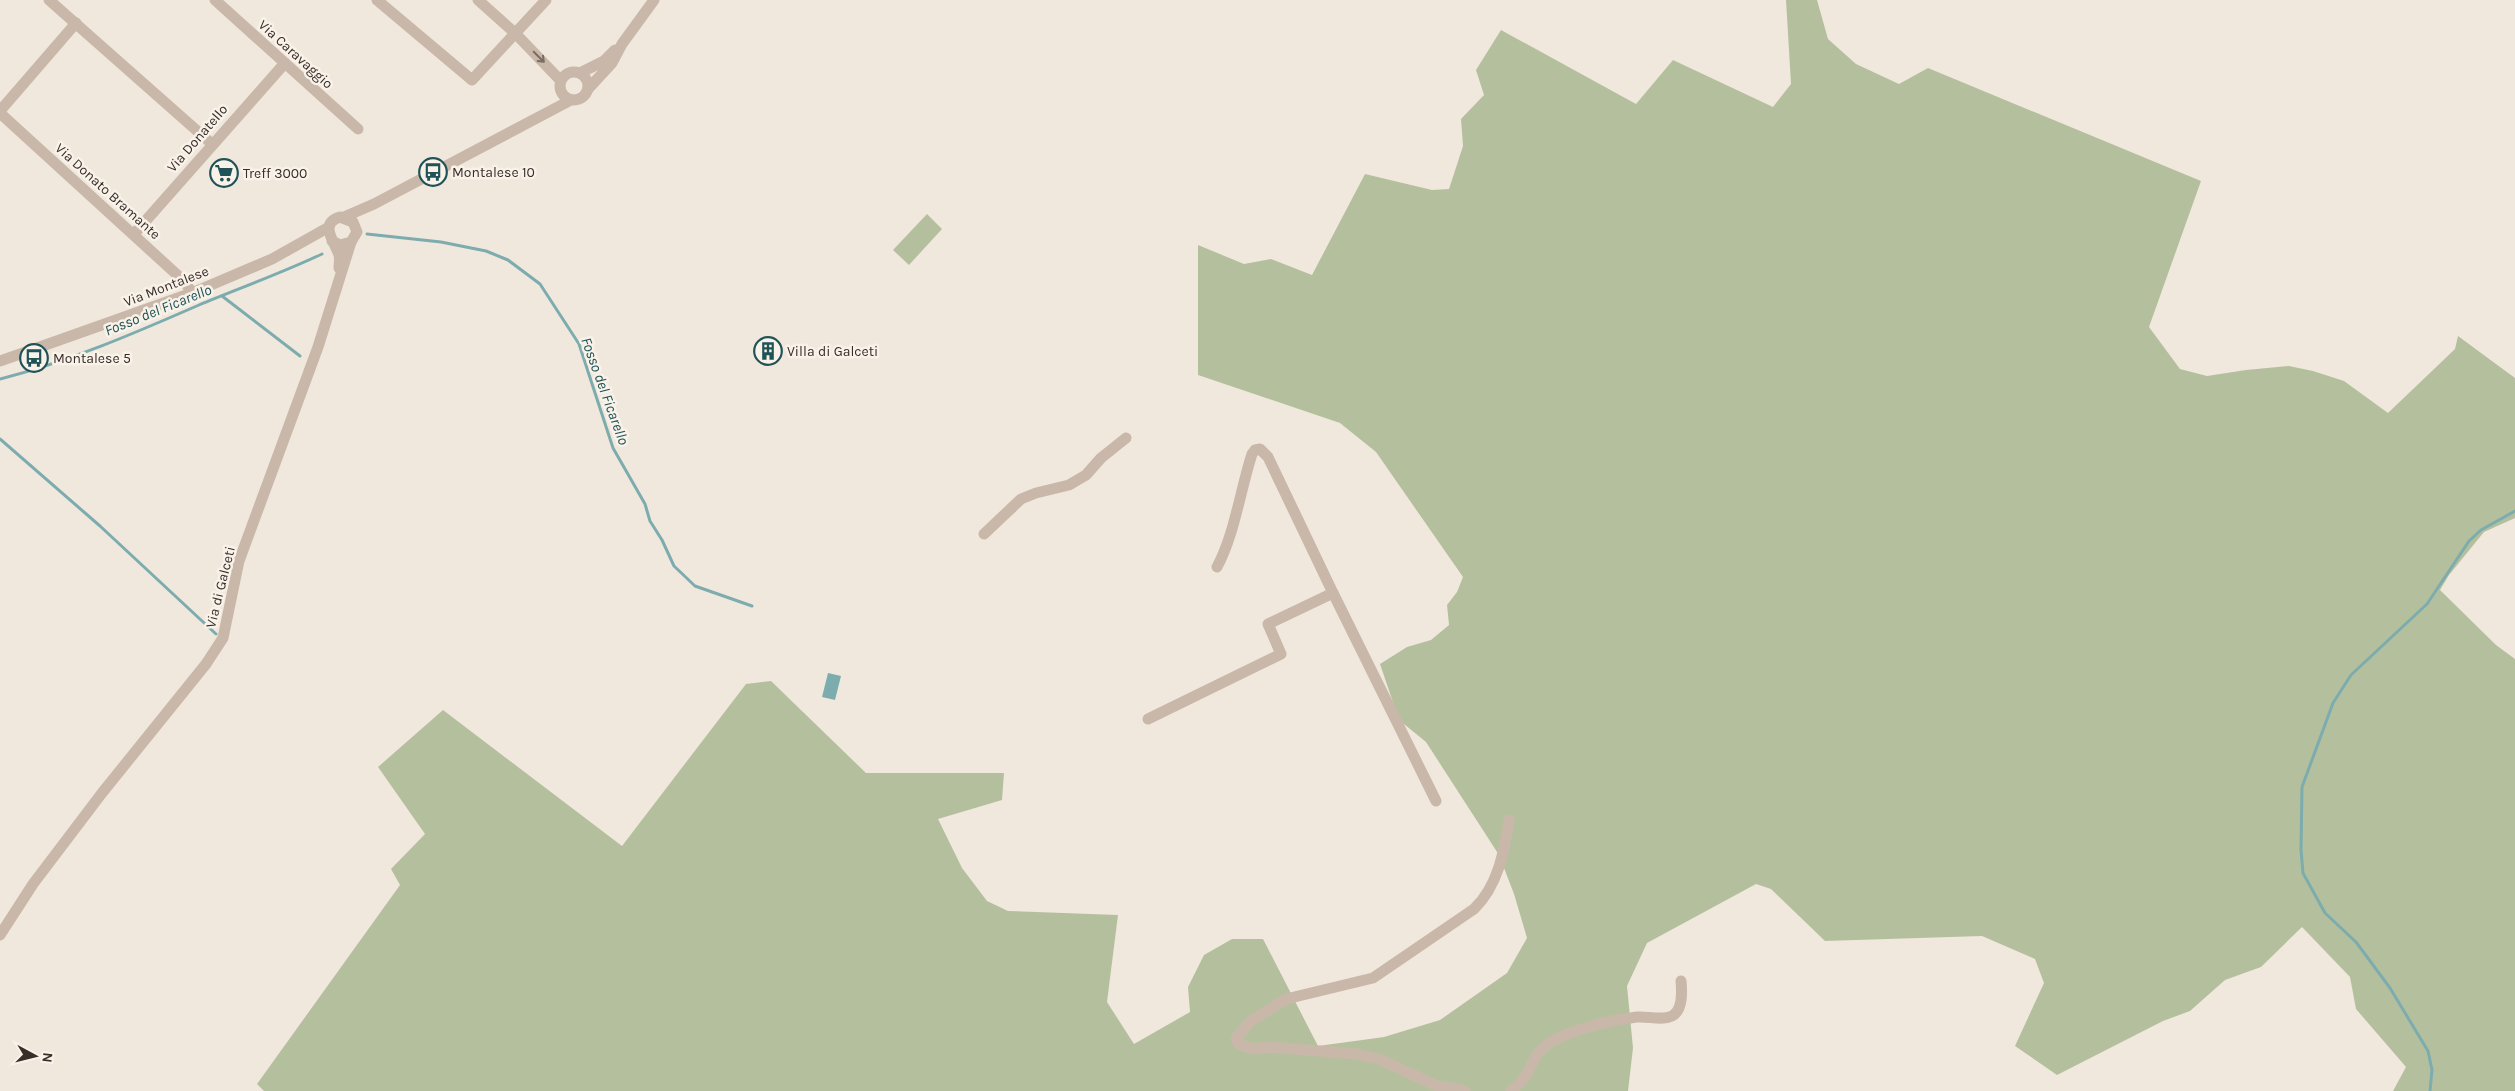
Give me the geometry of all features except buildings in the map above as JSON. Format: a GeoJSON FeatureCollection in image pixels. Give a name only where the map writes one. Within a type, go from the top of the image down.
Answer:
{"type":"FeatureCollection","features":[{"type":"Feature","properties":{"kind":"street"},"geometry":{"type":"LineString","coordinates":[[49,0],[212,144]]}},
{"type":"Feature","properties":{"kind":"street","name":"Via Caravaggio"},"geometry":{"type":"LineString","coordinates":[[215,0],[358,129]]}},
{"type":"Feature","properties":{"kind":"street"},"geometry":{"type":"LineString","coordinates":[[377,0],[472,80],[546,0]]}},
{"type":"Feature","properties":{"kind":"street"},"geometry":{"type":"LineString","coordinates":[[478,0],[516,33],[560,85],[564,96],[571,100]]}},
{"type":"Feature","properties":{"kind":"street","name":"Via Montalese"},"geometry":{"type":"LineString","coordinates":[[0,361],[192,293],[272,259],[309,237],[329,228],[336,218],[344,217],[374,204],[545,116],[571,100],[580,99],[612,63],[622,44],[654,0]]}},
{"type":"Feature","properties":{"kind":"street"},"geometry":{"type":"LineString","coordinates":[[0,112],[76,23]]}},
{"type":"Feature","properties":{"kind":"street","name":"Via Montalese"},"geometry":{"type":"LineString","coordinates":[[560,85],[571,72],[580,73],[604,61],[622,44]]}},
{"type":"Feature","properties":{"kind":"street","name":"Via Donatello"},"geometry":{"type":"LineString","coordinates":[[134,234],[285,63]]}},
{"type":"Feature","properties":{"kind":"street"},"geometry":{"type":"LineString","coordinates":[[580,73],[587,79],[588,89]]}},
{"type":"Feature","properties":{"kind":"street"},"geometry":{"type":"LineString","coordinates":[[545,116],[560,85]]}},
{"type":"Feature","properties":{"kind":"street","name":"Via Donato Bramante"},"geometry":{"type":"LineString","coordinates":[[0,112],[185,282],[192,293]]}},
{"type":"Feature","properties":{"kind":"street","name":"Via Montalese"},"geometry":{"type":"LineString","coordinates":[[354,237],[364,216],[374,204]]}},
{"type":"Feature","properties":{"kind":"street"},"geometry":{"type":"LineString","coordinates":[[309,237],[344,245],[354,237],[353,222],[344,217]]}},
{"type":"Feature","properties":{"kind":"street"},"geometry":{"type":"LineString","coordinates":[[329,228],[332,241]]}},
{"type":"Feature","properties":{"kind":"street","name":"Via di Galceti"},"geometry":{"type":"LineString","coordinates":[[0,934],[50,861],[206,664],[223,638],[239,561],[318,347],[339,277],[354,237]]}},
{"type":"Feature","properties":{"kind":"street","name":"Via di Galceti"},"geometry":{"type":"LineString","coordinates":[[332,241],[339,256],[339,277]]}},
{"type":"Feature","properties":{"kind":"street"},"geometry":{"type":"LineString","coordinates":[[984,534],[1021,499],[1036,493],[1069,485],[1086,475],[1101,458],[1126,438]]}},
{"type":"Feature","properties":{"kind":"street"},"geometry":{"type":"LineString","coordinates":[[1217,567],[1226,548],[1241,487],[1252,454],[1260,449],[1268,456],[1333,593],[1436,801]]}},
{"type":"Feature","properties":{"kind":"street"},"geometry":{"type":"LineString","coordinates":[[1148,719],[1281,654],[1268,624],[1333,593]]}},
{"type":"Feature","properties":{"kind":"street"},"geometry":{"type":"LineString","coordinates":[[1465,1091],[1437,1086],[1379,1060],[1356,1054],[1252,1049],[1238,1044],[1236,1038],[1251,1021],[1286,999],[1373,978],[1474,908],[1486,898],[1496,876],[1504,849],[1509,820]]}},
{"type":"Feature","properties":{"kind":"street"},"geometry":{"type":"LineString","coordinates":[[1511,1091],[1523,1083],[1542,1048],[1578,1029],[1638,1017],[1660,1018],[1672,1016],[1681,1006],[1681,981]]}},
{"type":"Feature","properties":{"kind":"green space"},"geometry":{"type":"Polygon","coordinates":[[[1786,0],[1817,0],[1828,39],[1856,64],[1899,84],[1928,68],[2201,181],[2149,327],[2180,369],[2207,376],[2289,366],[2313,371],[2344,381],[2388,413],[2455,349],[2458,336],[2515,378],[2515,518],[2484,532],[2449,575],[2440,590],[2496,645],[2515,659],[2515,1091],[2393,1091],[2406,1067],[2356,1009],[2350,977],[2302,927],[2261,967],[2225,980],[2190,1011],[2163,1021],[2057,1075],[2015,1046],[2044,983],[2035,959],[1982,936],[1825,941],[1771,889],[1756,884],[1647,943],[1627,986],[1633,1048],[1628,1091],[264,1091],[257,1084],[400,885],[391,869],[425,834],[378,767],[443,710],[622,846],[746,684],[771,681],[866,773],[1004,773],[1002,800],[938,819],[962,868],[987,901],[1008,911],[1118,915],[1107,1002],[1134,1044],[1190,1012],[1188,987],[1204,955],[1232,939],[1263,939],[1318,1046],[1384,1037],[1440,1020],[1507,973],[1527,938],[1514,894],[1499,855],[1426,742],[1399,720],[1380,664],[1407,647],[1431,640],[1449,625],[1447,605],[1457,592],[1463,577],[1376,452],[1340,423],[1198,375],[1198,245],[1244,264],[1271,259],[1312,275],[1365,174],[1432,190],[1449,189],[1463,146],[1461,119],[1484,95],[1476,70],[1501,30],[1636,104],[1673,60],[1773,107],[1791,84],[1786,0]]]}},
{"type":"Feature","properties":{"kind":"green space"},"geometry":{"type":"Polygon","coordinates":[[[927,214],[942,229],[909,265],[893,250],[927,214]]]}},
{"type":"Feature","properties":{"kind":"water"},"geometry":{"type":"Polygon","coordinates":[[[828,673],[841,676],[835,700],[822,697],[828,673]]]}},
{"type":"Feature","properties":{"kind":"waterway","name":"Fosso del Ficarello"},"geometry":{"type":"LineString","coordinates":[[367,234],[441,242],[486,251],[508,260],[540,284],[579,344],[613,448],[645,504],[650,521],[662,540],[674,566],[695,586],[752,606]]}},
{"type":"Feature","properties":{"kind":"waterway","name":"Fosso del Ficarello"},"geometry":{"type":"LineString","coordinates":[[0,379],[51,364],[101,346],[322,254]]}},
{"type":"Feature","properties":{"kind":"waterway"},"geometry":{"type":"LineString","coordinates":[[222,296],[300,356]]}},
{"type":"Feature","properties":{"kind":"waterway","name":"Fosso del Ficarello"},"geometry":{"type":"LineString","coordinates":[[0,439],[100,526],[216,634]]}},
{"type":"Feature","properties":{"kind":"waterway"},"geometry":{"type":"LineString","coordinates":[[2430,1091],[2432,1070],[2428,1051],[2390,988],[2356,942],[2325,913],[2303,873],[2301,850],[2302,787],[2333,703],[2351,675],[2427,604],[2469,541],[2481,530],[2515,511]]}},
{"type":"Feature","properties":{"kind":"place","name":"Montalese 10"},"geometry":{"type":"Point","coordinates":[433,172]}},
{"type":"Feature","properties":{"kind":"place","name":"Treff 3000"},"geometry":{"type":"Point","coordinates":[224,173]}},
{"type":"Feature","properties":{"kind":"place","name":"Villa di Galceti"},"geometry":{"type":"Point","coordinates":[768,351]}},
{"type":"Feature","properties":{"kind":"place","name":"Montalese 5"},"geometry":{"type":"Point","coordinates":[34,358]}}]}
